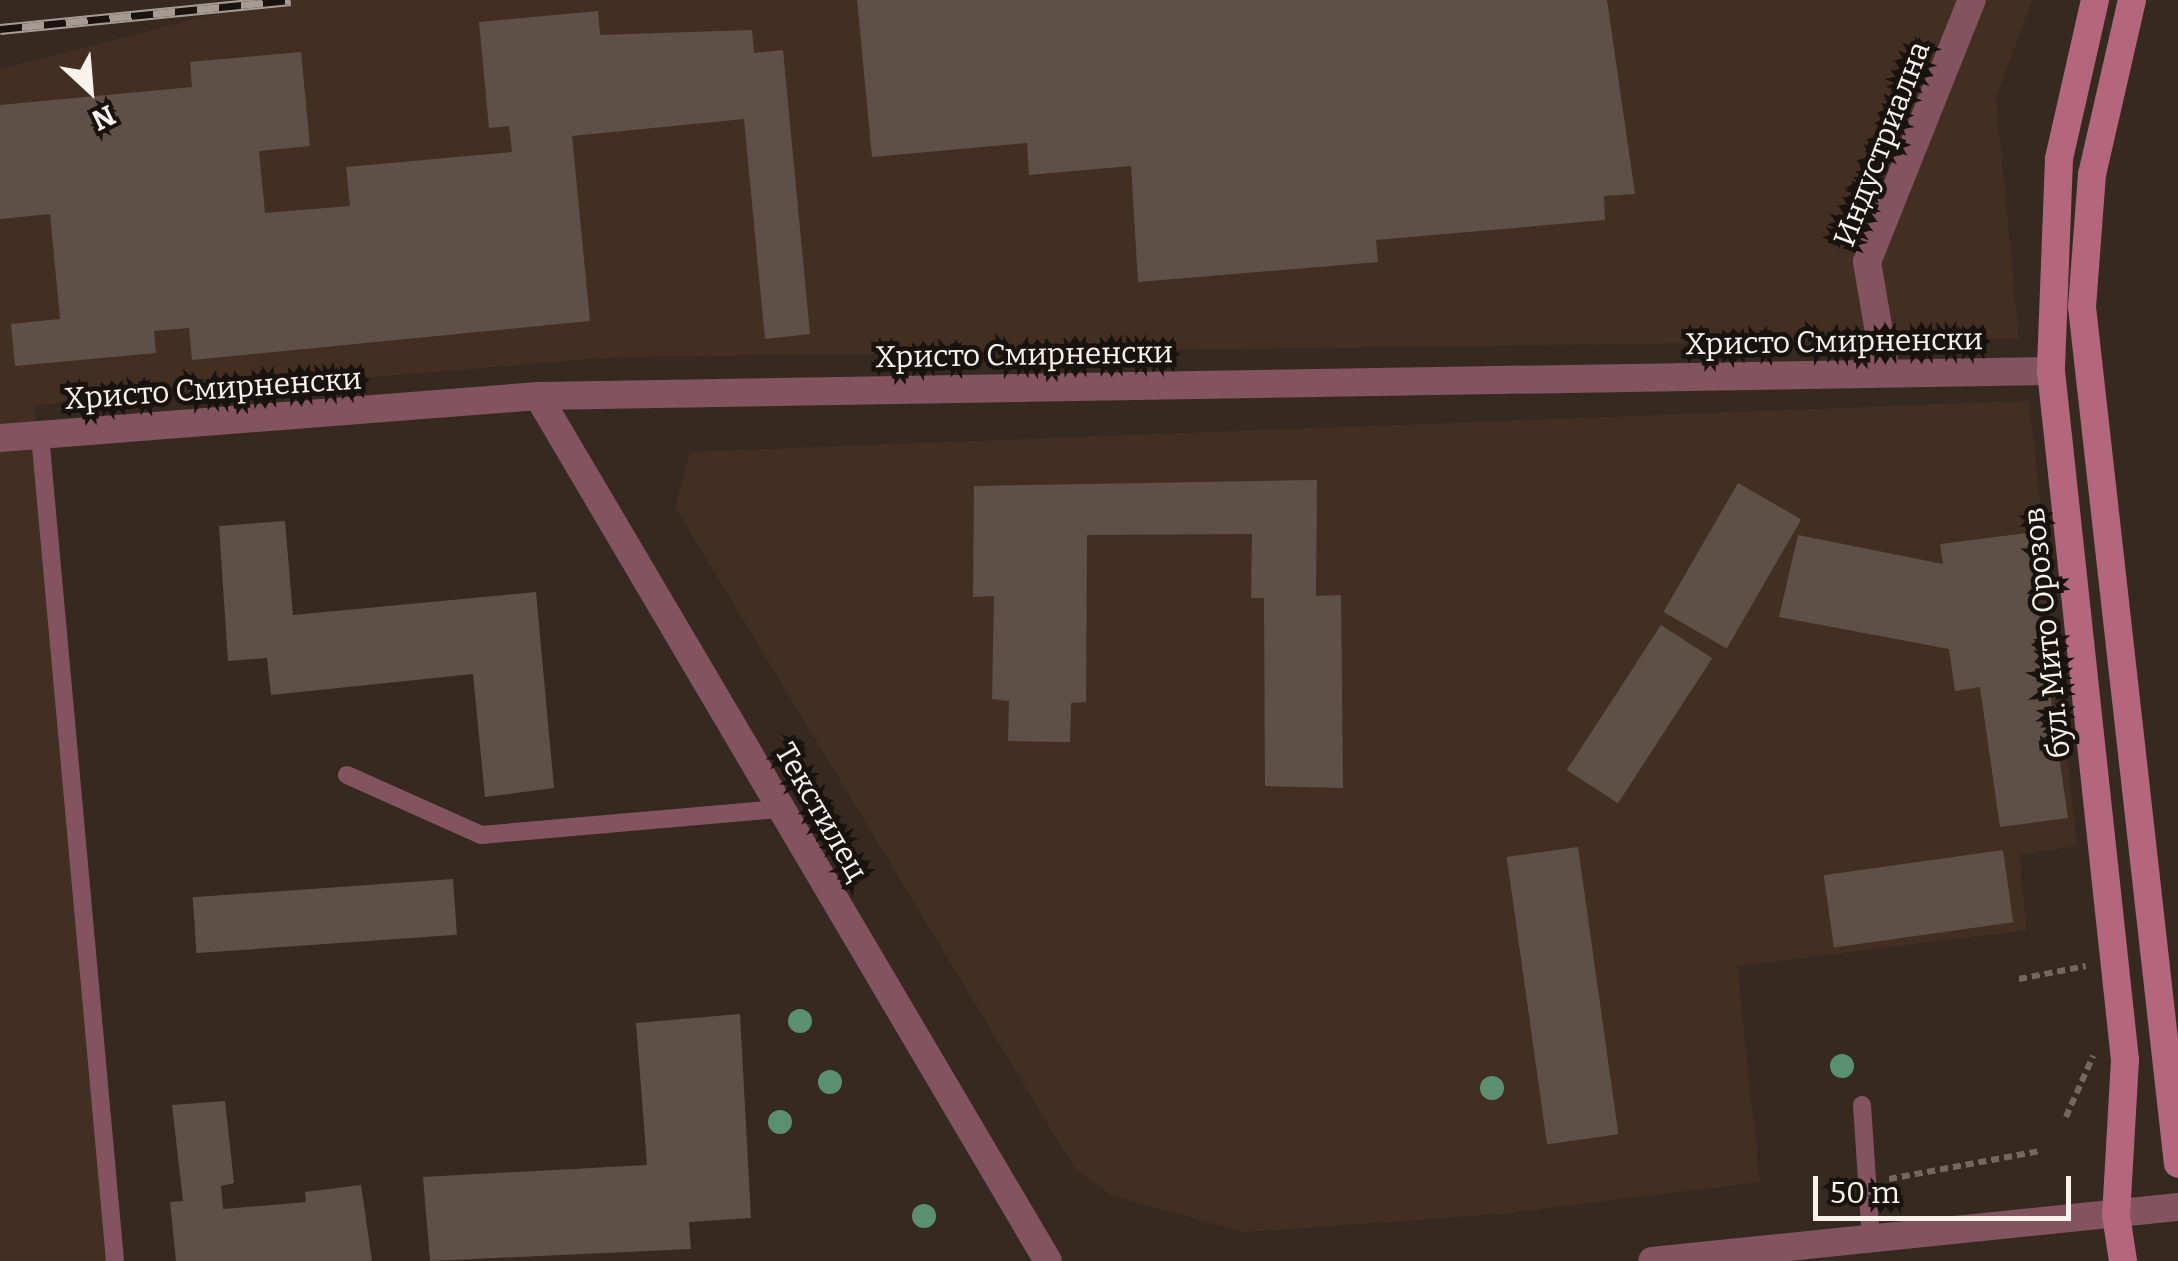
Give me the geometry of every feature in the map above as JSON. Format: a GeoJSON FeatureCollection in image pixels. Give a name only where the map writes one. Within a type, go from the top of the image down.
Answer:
{"type":"FeatureCollection","features":[{"type":"Feature","properties":{"kind":"main road","name":"бул. Мито Орозов"},"geometry":{"type":"LineString","coordinates":[[2094,0],[2059,159],[2051,371],[2125,1060],[2116,1215],[2123,1261]]}},
{"type":"Feature","properties":{"kind":"main road"},"geometry":{"type":"LineString","coordinates":[[2132,0],[2092,174],[2082,307],[2178,1164]]}},
{"type":"Feature","properties":{"kind":"street","name":"Индустриална"},"geometry":{"type":"LineString","coordinates":[[1886,373],[1867,262],[1972,0]]}},
{"type":"Feature","properties":{"kind":"street","name":"Христо Смирненски"},"geometry":{"type":"LineString","coordinates":[[0,438],[538,396],[2051,371]]}},
{"type":"Feature","properties":{"kind":"street","name":"Текстилец"},"geometry":{"type":"LineString","coordinates":[[538,396],[1048,1261]]}},
{"type":"Feature","properties":{"kind":"street"},"geometry":{"type":"LineString","coordinates":[[1652,1261],[2178,1208]]}},
{"type":"Feature","properties":{"kind":"lane"},"geometry":{"type":"LineString","coordinates":[[40,434],[115,1261]]}},
{"type":"Feature","properties":{"kind":"lane"},"geometry":{"type":"LineString","coordinates":[[348,775],[482,835],[781,808]]}},
{"type":"Feature","properties":{"kind":"lane"},"geometry":{"type":"LineString","coordinates":[[1862,1105],[1871,1238]]}},
{"type":"Feature","properties":{"kind":"path"},"geometry":{"type":"LineString","coordinates":[[2019,979],[2115,961]]}},
{"type":"Feature","properties":{"kind":"path"},"geometry":{"type":"LineString","coordinates":[[2066,1117],[2083,1074]]}},
{"type":"Feature","properties":{"kind":"path"},"geometry":{"type":"LineString","coordinates":[[1867,1183],[2040,1151]]}},
{"type":"Feature","properties":{"kind":"shaded area"},"geometry":{"type":"Polygon","coordinates":[[[269,0],[2032,0],[1996,97],[2019,339],[613,357],[34,405],[115,1261],[0,1261],[0,69],[269,0]]]}},
{"type":"Feature","properties":{"kind":"shaded area"},"geometry":{"type":"Polygon","coordinates":[[[2029,401],[2077,846],[2019,855],[2027,930],[1737,966],[1760,1182],[1500,1214],[1244,1232],[1113,1196],[1075,1169],[675,507],[690,452],[2029,401]]]}},
{"type":"Feature","properties":{"kind":"building"},"geometry":{"type":"Polygon","coordinates":[[[857,0],[1607,0],[1635,194],[1604,196],[1605,220],[1376,240],[1378,262],[1138,282],[1131,166],[1029,175],[1027,143],[872,157],[857,0]]]}},
{"type":"Feature","properties":{"kind":"building"},"geometry":{"type":"Polygon","coordinates":[[[598,11],[600,35],[752,30],[754,53],[783,50],[810,334],[765,339],[744,119],[572,136],[590,321],[192,360],[189,328],[154,331],[156,353],[15,366],[11,324],[60,319],[50,214],[0,219],[0,105],[192,87],[190,62],[301,52],[310,146],[259,151],[265,213],[350,206],[346,167],[512,152],[509,126],[489,128],[479,22],[598,11]]]}},
{"type":"Feature","properties":{"kind":"building"},"geometry":{"type":"Polygon","coordinates":[[[1317,480],[1316,596],[1341,595],[1343,788],[1265,786],[1264,598],[1251,598],[1252,534],[1087,535],[1086,702],[1071,703],[1070,742],[1008,741],[1009,701],[992,699],[994,596],[973,597],[974,486],[1317,480]]]}},
{"type":"Feature","properties":{"kind":"building"},"geometry":{"type":"Polygon","coordinates":[[[1738,483],[1801,520],[1727,649],[1664,612],[1738,483]]]}},
{"type":"Feature","properties":{"kind":"building"},"geometry":{"type":"Polygon","coordinates":[[[285,521],[293,615],[536,592],[554,788],[485,797],[473,674],[271,695],[267,658],[228,661],[219,526],[285,521]]]}},
{"type":"Feature","properties":{"kind":"building"},"geometry":{"type":"Polygon","coordinates":[[[2027,533],[2068,818],[2000,827],[1980,687],[1955,691],[1949,649],[1779,617],[1798,535],[1943,564],[1940,544],[2027,533]]]}},
{"type":"Feature","properties":{"kind":"building"},"geometry":{"type":"Polygon","coordinates":[[[1661,625],[1712,658],[1618,803],[1567,770],[1661,625]]]}},
{"type":"Feature","properties":{"kind":"building"},"geometry":{"type":"Polygon","coordinates":[[[1578,847],[1618,1134],[1547,1144],[1507,857],[1578,847]]]}},
{"type":"Feature","properties":{"kind":"building"},"geometry":{"type":"Polygon","coordinates":[[[2003,850],[2013,922],[1834,947],[1824,875],[2003,850]]]}},
{"type":"Feature","properties":{"kind":"building"},"geometry":{"type":"Polygon","coordinates":[[[453,879],[457,935],[197,953],[193,897],[453,879]]]}},
{"type":"Feature","properties":{"kind":"building"},"geometry":{"type":"Polygon","coordinates":[[[740,1014],[751,1218],[689,1222],[691,1249],[430,1261],[423,1177],[647,1165],[636,1023],[740,1014]]]}},
{"type":"Feature","properties":{"kind":"building"},"geometry":{"type":"Polygon","coordinates":[[[225,1101],[234,1183],[221,1186],[223,1209],[306,1202],[305,1192],[361,1185],[372,1261],[176,1261],[170,1202],[183,1201],[172,1105],[225,1101]]]}},
{"type":"Feature","properties":{"kind":"railway"},"geometry":{"type":"LineString","coordinates":[[0,29],[291,0]]}}]}
